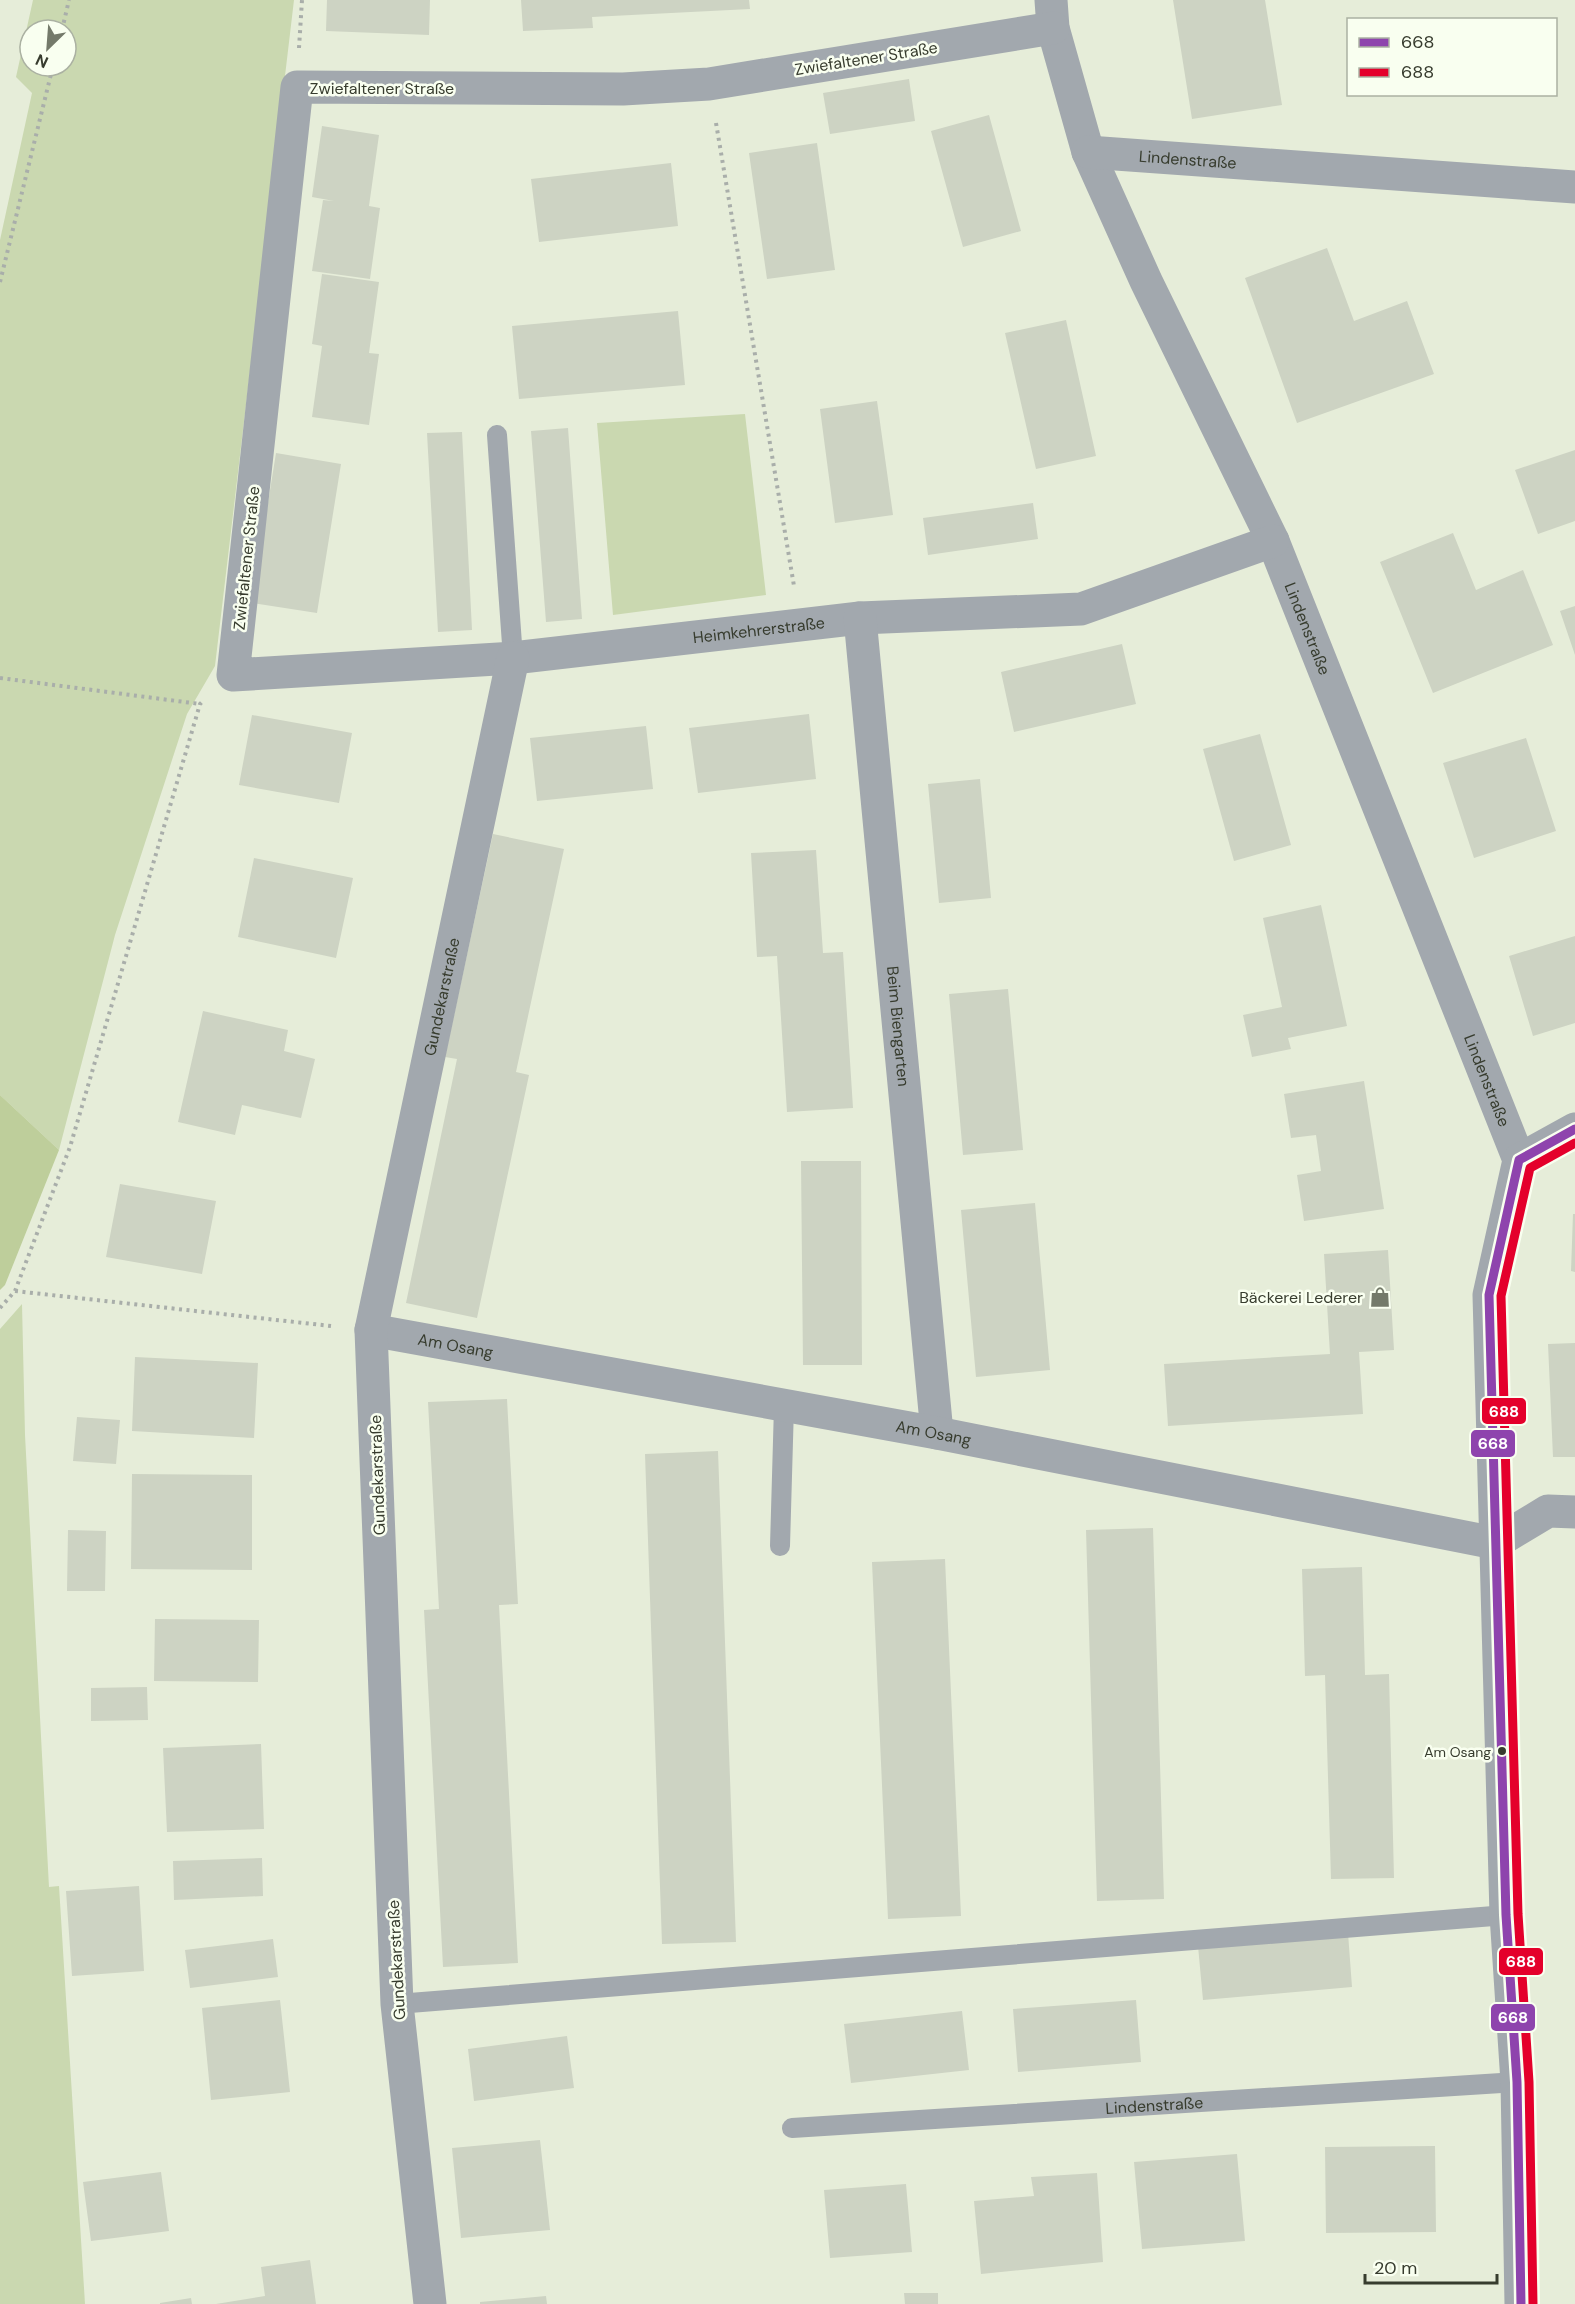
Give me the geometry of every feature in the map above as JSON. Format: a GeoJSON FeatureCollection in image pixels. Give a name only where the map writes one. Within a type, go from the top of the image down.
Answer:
{"type":"FeatureCollection","features":[{"type":"Feature","properties":{"kind":"street","name":"Zwiefaltener Straße"},"geometry":{"type":"LineString","coordinates":[[233,675],[297,87],[623,89],[709,84],[1052,14]]}},
{"type":"Feature","properties":{"kind":"street","name":"Lindenstraße"},"geometry":{"type":"LineString","coordinates":[[1052,14],[1088,152],[1146,281],[1273,541],[1519,1160]]}},
{"type":"Feature","properties":{"kind":"street","name":"Lindenstraße"},"geometry":{"type":"LineString","coordinates":[[1088,152],[1575,187]]}},
{"type":"Feature","properties":{"kind":"street","name":"Heimkehrerstraße"},"geometry":{"type":"LineString","coordinates":[[233,675],[513,658],[860,618],[1081,609],[1273,541]]}},
{"type":"Feature","properties":{"kind":"street","name":"Beim Biengarten"},"geometry":{"type":"LineString","coordinates":[[860,618],[937,1433]]}},
{"type":"Feature","properties":{"kind":"street","name":"Gundekarstraße"},"geometry":{"type":"LineString","coordinates":[[430,2304],[397,2004],[371,1330],[513,658]]}},
{"type":"Feature","properties":{"kind":"street"},"geometry":{"type":"LineString","coordinates":[[1521,2304],[1518,2082],[1506,1915],[1490,1295],[1519,1160],[1575,1129]]}},
{"type":"Feature","properties":{"kind":"street","name":"Am Osang"},"geometry":{"type":"LineString","coordinates":[[371,1330],[937,1433],[1495,1543]]}},
{"type":"Feature","properties":{"kind":"street"},"geometry":{"type":"LineString","coordinates":[[1495,1543],[1548,1511],[1575,1512]]}},
{"type":"Feature","properties":{"kind":"lane"},"geometry":{"type":"LineString","coordinates":[[497,435],[513,658]]}},
{"type":"Feature","properties":{"kind":"lane"},"geometry":{"type":"LineString","coordinates":[[780,1546],[784,1406]]}},
{"type":"Feature","properties":{"kind":"lane"},"geometry":{"type":"LineString","coordinates":[[397,2004],[1506,1915]]}},
{"type":"Feature","properties":{"kind":"lane","name":"Lindenstraße"},"geometry":{"type":"LineString","coordinates":[[792,2128],[1518,2082]]}},
{"type":"Feature","properties":{"kind":"path"},"geometry":{"type":"LineString","coordinates":[[65,18],[69,0]]}},
{"type":"Feature","properties":{"kind":"path"},"geometry":{"type":"LineString","coordinates":[[297,87],[302,0]]}},
{"type":"Feature","properties":{"kind":"path"},"geometry":{"type":"LineString","coordinates":[[0,282],[50,78]]}},
{"type":"Feature","properties":{"kind":"path"},"geometry":{"type":"LineString","coordinates":[[709,84],[801,625]]}},
{"type":"Feature","properties":{"kind":"path"},"geometry":{"type":"LineString","coordinates":[[0,1308],[15,1291],[70,1147],[200,704],[233,675]]}},
{"type":"Feature","properties":{"kind":"path"},"geometry":{"type":"LineString","coordinates":[[0,678],[200,704]]}},
{"type":"Feature","properties":{"kind":"path"},"geometry":{"type":"LineString","coordinates":[[15,1291],[371,1330]]}},
{"type":"Feature","properties":{"kind":"green space"},"geometry":{"type":"Polygon","coordinates":[[[33,0],[294,0],[215,666],[187,714],[115,935],[59,1150],[0,1095],[0,240],[32,93],[16,77],[18,68],[18,78],[78,78],[78,18],[29,18],[33,0]]]}},
{"type":"Feature","properties":{"kind":"green space"},"geometry":{"type":"Polygon","coordinates":[[[745,414],[766,595],[613,615],[597,423],[745,414]]]}},
{"type":"Feature","properties":{"kind":"green space"},"geometry":{"type":"Polygon","coordinates":[[[0,1095],[59,1150],[5,1285],[0,1290],[0,1095]]]}},
{"type":"Feature","properties":{"kind":"green space"},"geometry":{"type":"Polygon","coordinates":[[[22,1304],[25,1435],[49,1887],[59,1886],[85,2304],[0,2304],[0,1329],[22,1304]]]}},
{"type":"Feature","properties":{"kind":"building"},"geometry":{"type":"Polygon","coordinates":[[[327,0],[430,0],[429,35],[326,31],[327,0]]]}},
{"type":"Feature","properties":{"kind":"building"},"geometry":{"type":"Polygon","coordinates":[[[521,0],[749,0],[750,9],[592,17],[593,28],[523,31],[521,0]]]}},
{"type":"Feature","properties":{"kind":"building"},"geometry":{"type":"Polygon","coordinates":[[[1173,0],[1265,0],[1282,105],[1192,119],[1173,0]]]}},
{"type":"Feature","properties":{"kind":"building"},"geometry":{"type":"Polygon","coordinates":[[[909,79],[915,121],[830,134],[823,93],[909,79]]]}},
{"type":"Feature","properties":{"kind":"building"},"geometry":{"type":"Polygon","coordinates":[[[989,115],[1021,231],[963,247],[931,131],[989,115]]]}},
{"type":"Feature","properties":{"kind":"building"},"geometry":{"type":"Polygon","coordinates":[[[322,126],[379,135],[369,206],[380,208],[370,279],[312,271],[323,200],[334,201],[312,197],[322,126]]]}},
{"type":"Feature","properties":{"kind":"building"},"geometry":{"type":"Polygon","coordinates":[[[817,143],[835,270],[767,279],[749,153],[817,143]]]}},
{"type":"Feature","properties":{"kind":"building"},"geometry":{"type":"Polygon","coordinates":[[[671,163],[678,226],[539,242],[531,179],[671,163]]]}},
{"type":"Feature","properties":{"kind":"building"},"geometry":{"type":"Polygon","coordinates":[[[1327,248],[1354,321],[1407,301],[1434,374],[1297,423],[1245,278],[1327,248]]]}},
{"type":"Feature","properties":{"kind":"building"},"geometry":{"type":"Polygon","coordinates":[[[322,274],[379,282],[369,353],[379,354],[369,425],[312,417],[322,346],[312,344],[322,274]]]}},
{"type":"Feature","properties":{"kind":"building"},"geometry":{"type":"Polygon","coordinates":[[[678,311],[685,385],[519,399],[512,326],[678,311]]]}},
{"type":"Feature","properties":{"kind":"building"},"geometry":{"type":"Polygon","coordinates":[[[1066,320],[1096,456],[1036,469],[1005,333],[1066,320]]]}},
{"type":"Feature","properties":{"kind":"building"},"geometry":{"type":"Polygon","coordinates":[[[877,401],[893,515],[835,523],[820,409],[877,401]]]}},
{"type":"Feature","properties":{"kind":"building"},"geometry":{"type":"Polygon","coordinates":[[[568,428],[582,619],[546,622],[531,431],[568,428]]]}},
{"type":"Feature","properties":{"kind":"building"},"geometry":{"type":"Polygon","coordinates":[[[462,432],[472,630],[438,632],[427,433],[462,432]]]}},
{"type":"Feature","properties":{"kind":"building"},"geometry":{"type":"Polygon","coordinates":[[[1575,450],[1575,521],[1538,534],[1515,470],[1575,450]]]}},
{"type":"Feature","properties":{"kind":"building"},"geometry":{"type":"Polygon","coordinates":[[[276,453],[341,464],[317,613],[252,603],[276,453]]]}},
{"type":"Feature","properties":{"kind":"building"},"geometry":{"type":"Polygon","coordinates":[[[1033,503],[1038,539],[928,555],[923,518],[1033,503]]]}},
{"type":"Feature","properties":{"kind":"building"},"geometry":{"type":"Polygon","coordinates":[[[1453,533],[1476,590],[1523,570],[1553,645],[1433,693],[1380,562],[1453,533]]]}},
{"type":"Feature","properties":{"kind":"building"},"geometry":{"type":"Polygon","coordinates":[[[1575,606],[1575,655],[1560,611],[1575,606]]]}},
{"type":"Feature","properties":{"kind":"building"},"geometry":{"type":"Polygon","coordinates":[[[1122,644],[1136,704],[1014,732],[1001,672],[1122,644]]]}},
{"type":"Feature","properties":{"kind":"building"},"geometry":{"type":"Polygon","coordinates":[[[809,714],[816,779],[698,793],[689,728],[809,714]]]}},
{"type":"Feature","properties":{"kind":"building"},"geometry":{"type":"Polygon","coordinates":[[[252,715],[352,733],[339,803],[239,785],[252,715]]]}},
{"type":"Feature","properties":{"kind":"building"},"geometry":{"type":"Polygon","coordinates":[[[646,726],[653,789],[537,801],[530,738],[646,726]]]}},
{"type":"Feature","properties":{"kind":"building"},"geometry":{"type":"Polygon","coordinates":[[[1260,734],[1291,845],[1234,861],[1203,749],[1260,734]]]}},
{"type":"Feature","properties":{"kind":"building"},"geometry":{"type":"Polygon","coordinates":[[[1526,738],[1556,831],[1474,858],[1443,763],[1526,738]]]}},
{"type":"Feature","properties":{"kind":"building"},"geometry":{"type":"Polygon","coordinates":[[[980,779],[991,898],[939,903],[928,784],[980,779]]]}},
{"type":"Feature","properties":{"kind":"building"},"geometry":{"type":"Polygon","coordinates":[[[493,834],[564,849],[516,1072],[529,1075],[477,1318],[406,1303],[457,1059],[445,1057],[493,834]]]}},
{"type":"Feature","properties":{"kind":"building"},"geometry":{"type":"Polygon","coordinates":[[[816,850],[823,953],[843,952],[853,1108],[787,1112],[777,956],[757,957],[751,853],[816,850]]]}},
{"type":"Feature","properties":{"kind":"building"},"geometry":{"type":"Polygon","coordinates":[[[254,858],[353,878],[336,958],[238,937],[254,858]]]}},
{"type":"Feature","properties":{"kind":"building"},"geometry":{"type":"Polygon","coordinates":[[[1321,905],[1347,1026],[1288,1038],[1291,1049],[1252,1057],[1243,1015],[1282,1007],[1263,918],[1321,905]]]}},
{"type":"Feature","properties":{"kind":"building"},"geometry":{"type":"Polygon","coordinates":[[[1575,936],[1575,1023],[1533,1036],[1509,956],[1575,936]]]}},
{"type":"Feature","properties":{"kind":"building"},"geometry":{"type":"Polygon","coordinates":[[[1008,989],[1023,1150],[963,1155],[949,994],[1008,989]]]}},
{"type":"Feature","properties":{"kind":"building"},"geometry":{"type":"Polygon","coordinates":[[[203,1011],[288,1030],[284,1051],[315,1059],[301,1118],[242,1105],[235,1135],[178,1122],[203,1011]]]}},
{"type":"Feature","properties":{"kind":"building"},"geometry":{"type":"Polygon","coordinates":[[[1364,1081],[1384,1209],[1304,1221],[1297,1175],[1321,1171],[1316,1135],[1291,1138],[1284,1094],[1364,1081]]]}},
{"type":"Feature","properties":{"kind":"building"},"geometry":{"type":"Polygon","coordinates":[[[801,1161],[861,1161],[862,1365],[803,1365],[801,1161]]]}},
{"type":"Feature","properties":{"kind":"building"},"geometry":{"type":"Polygon","coordinates":[[[120,1184],[216,1201],[202,1274],[106,1257],[120,1184]]]}},
{"type":"Feature","properties":{"kind":"building"},"geometry":{"type":"Polygon","coordinates":[[[1035,1203],[1050,1370],[976,1377],[961,1210],[1035,1203]]]}},
{"type":"Feature","properties":{"kind":"building"},"geometry":{"type":"Polygon","coordinates":[[[1573,1214],[1575,1214],[1575,1272],[1571,1271],[1573,1214]]]}},
{"type":"Feature","properties":{"kind":"building"},"geometry":{"type":"Polygon","coordinates":[[[1388,1250],[1394,1350],[1359,1352],[1363,1414],[1168,1426],[1164,1364],[1330,1354],[1324,1254],[1388,1250]]]}},
{"type":"Feature","properties":{"kind":"building"},"geometry":{"type":"Polygon","coordinates":[[[1575,1343],[1575,1457],[1553,1457],[1548,1344],[1575,1343]]]}},
{"type":"Feature","properties":{"kind":"building"},"geometry":{"type":"Polygon","coordinates":[[[135,1357],[258,1363],[254,1438],[132,1431],[135,1357]]]}},
{"type":"Feature","properties":{"kind":"building"},"geometry":{"type":"Polygon","coordinates":[[[507,1399],[518,1604],[499,1605],[518,1963],[443,1967],[424,1610],[439,1609],[428,1402],[507,1399]]]}},
{"type":"Feature","properties":{"kind":"building"},"geometry":{"type":"Polygon","coordinates":[[[77,1417],[120,1420],[116,1464],[73,1461],[77,1417]]]}},
{"type":"Feature","properties":{"kind":"building"},"geometry":{"type":"Polygon","coordinates":[[[718,1451],[736,1942],[662,1944],[645,1454],[718,1451]]]}},
{"type":"Feature","properties":{"kind":"building"},"geometry":{"type":"Polygon","coordinates":[[[132,1474],[252,1475],[252,1570],[131,1569],[132,1474]]]}},
{"type":"Feature","properties":{"kind":"building"},"geometry":{"type":"Polygon","coordinates":[[[1153,1528],[1164,1899],[1097,1901],[1086,1530],[1153,1528]]]}},
{"type":"Feature","properties":{"kind":"building"},"geometry":{"type":"Polygon","coordinates":[[[68,1530],[106,1531],[105,1591],[67,1591],[68,1530]]]}},
{"type":"Feature","properties":{"kind":"building"},"geometry":{"type":"Polygon","coordinates":[[[945,1559],[961,1916],[888,1919],[872,1562],[945,1559]]]}},
{"type":"Feature","properties":{"kind":"building"},"geometry":{"type":"Polygon","coordinates":[[[1362,1567],[1365,1675],[1389,1674],[1394,1878],[1331,1879],[1325,1675],[1305,1676],[1302,1569],[1362,1567]]]}},
{"type":"Feature","properties":{"kind":"building"},"geometry":{"type":"Polygon","coordinates":[[[155,1619],[259,1620],[258,1682],[154,1681],[155,1619]]]}},
{"type":"Feature","properties":{"kind":"building"},"geometry":{"type":"Polygon","coordinates":[[[147,1687],[148,1720],[91,1721],[91,1688],[147,1687]]]}},
{"type":"Feature","properties":{"kind":"building"},"geometry":{"type":"Polygon","coordinates":[[[261,1744],[264,1829],[167,1832],[163,1748],[261,1744]]]}},
{"type":"Feature","properties":{"kind":"building"},"geometry":{"type":"Polygon","coordinates":[[[262,1858],[263,1896],[174,1900],[173,1861],[262,1858]]]}},
{"type":"Feature","properties":{"kind":"building"},"geometry":{"type":"Polygon","coordinates":[[[139,1886],[144,1971],[72,1976],[66,1891],[139,1886]]]}},
{"type":"Feature","properties":{"kind":"building"},"geometry":{"type":"Polygon","coordinates":[[[1348,1933],[1352,1987],[1203,2000],[1198,1946],[1348,1933]]]}},
{"type":"Feature","properties":{"kind":"building"},"geometry":{"type":"Polygon","coordinates":[[[273,1939],[278,1977],[190,1988],[185,1950],[273,1939]]]}},
{"type":"Feature","properties":{"kind":"building"},"geometry":{"type":"Polygon","coordinates":[[[280,2000],[290,2092],[211,2100],[202,2008],[280,2000]]]}},
{"type":"Feature","properties":{"kind":"building"},"geometry":{"type":"Polygon","coordinates":[[[1136,2000],[1141,2062],[1018,2072],[1013,2009],[1136,2000]]]}},
{"type":"Feature","properties":{"kind":"building"},"geometry":{"type":"Polygon","coordinates":[[[962,2011],[969,2070],[851,2083],[844,2024],[962,2011]]]}},
{"type":"Feature","properties":{"kind":"building"},"geometry":{"type":"Polygon","coordinates":[[[567,2036],[574,2088],[474,2101],[468,2049],[567,2036]]]}},
{"type":"Feature","properties":{"kind":"building"},"geometry":{"type":"Polygon","coordinates":[[[540,2140],[550,2230],[461,2238],[452,2148],[540,2140]]]}},
{"type":"Feature","properties":{"kind":"building"},"geometry":{"type":"Polygon","coordinates":[[[1435,2146],[1436,2232],[1326,2233],[1325,2147],[1435,2146]]]}},
{"type":"Feature","properties":{"kind":"building"},"geometry":{"type":"Polygon","coordinates":[[[1237,2154],[1245,2241],[1142,2249],[1134,2162],[1237,2154]]]}},
{"type":"Feature","properties":{"kind":"building"},"geometry":{"type":"Polygon","coordinates":[[[161,2172],[169,2231],[91,2241],[83,2182],[161,2172]]]}},
{"type":"Feature","properties":{"kind":"building"},"geometry":{"type":"Polygon","coordinates":[[[1097,2173],[1103,2262],[981,2274],[974,2201],[1034,2196],[1031,2177],[1097,2173]]]}},
{"type":"Feature","properties":{"kind":"building"},"geometry":{"type":"Polygon","coordinates":[[[906,2184],[912,2252],[830,2258],[824,2190],[906,2184]]]}},
{"type":"Feature","properties":{"kind":"building"},"geometry":{"type":"Polygon","coordinates":[[[310,2260],[316,2304],[216,2304],[265,2296],[261,2267],[310,2260]]]}},
{"type":"Feature","properties":{"kind":"building"},"geometry":{"type":"Polygon","coordinates":[[[904,2293],[938,2293],[938,2304],[905,2304],[904,2293]]]}},
{"type":"Feature","properties":{"kind":"building"},"geometry":{"type":"Polygon","coordinates":[[[546,2296],[547,2304],[480,2304],[480,2302],[546,2296]]]}},
{"type":"Feature","properties":{"kind":"building"},"geometry":{"type":"Polygon","coordinates":[[[191,2298],[192,2304],[160,2304],[160,2303],[191,2298]]]}},
{"type":"Feature","properties":{"kind":"transit line","name":"668"},"geometry":{"type":"LineString","coordinates":[[1519,1160],[1575,1129]]}},
{"type":"Feature","properties":{"kind":"transit line","name":"688"},"geometry":{"type":"LineString","coordinates":[[1533,2304],[1529,2082],[1518,1914],[1501,1296],[1530,1168],[1575,1143]]}},
{"type":"Feature","properties":{"kind":"transit line","name":"668"},"geometry":{"type":"LineString","coordinates":[[1519,1160],[1489,1295],[1506,1915],[1517,2082],[1521,2304]]}},
{"type":"Feature","properties":{"kind":"place","name":"Bäckerei Lederer"},"geometry":{"type":"Point","coordinates":[1380,1297]}},
{"type":"Feature","properties":{"kind":"place","name":"Am Osang"},"geometry":{"type":"Point","coordinates":[1502,1751]}}]}
